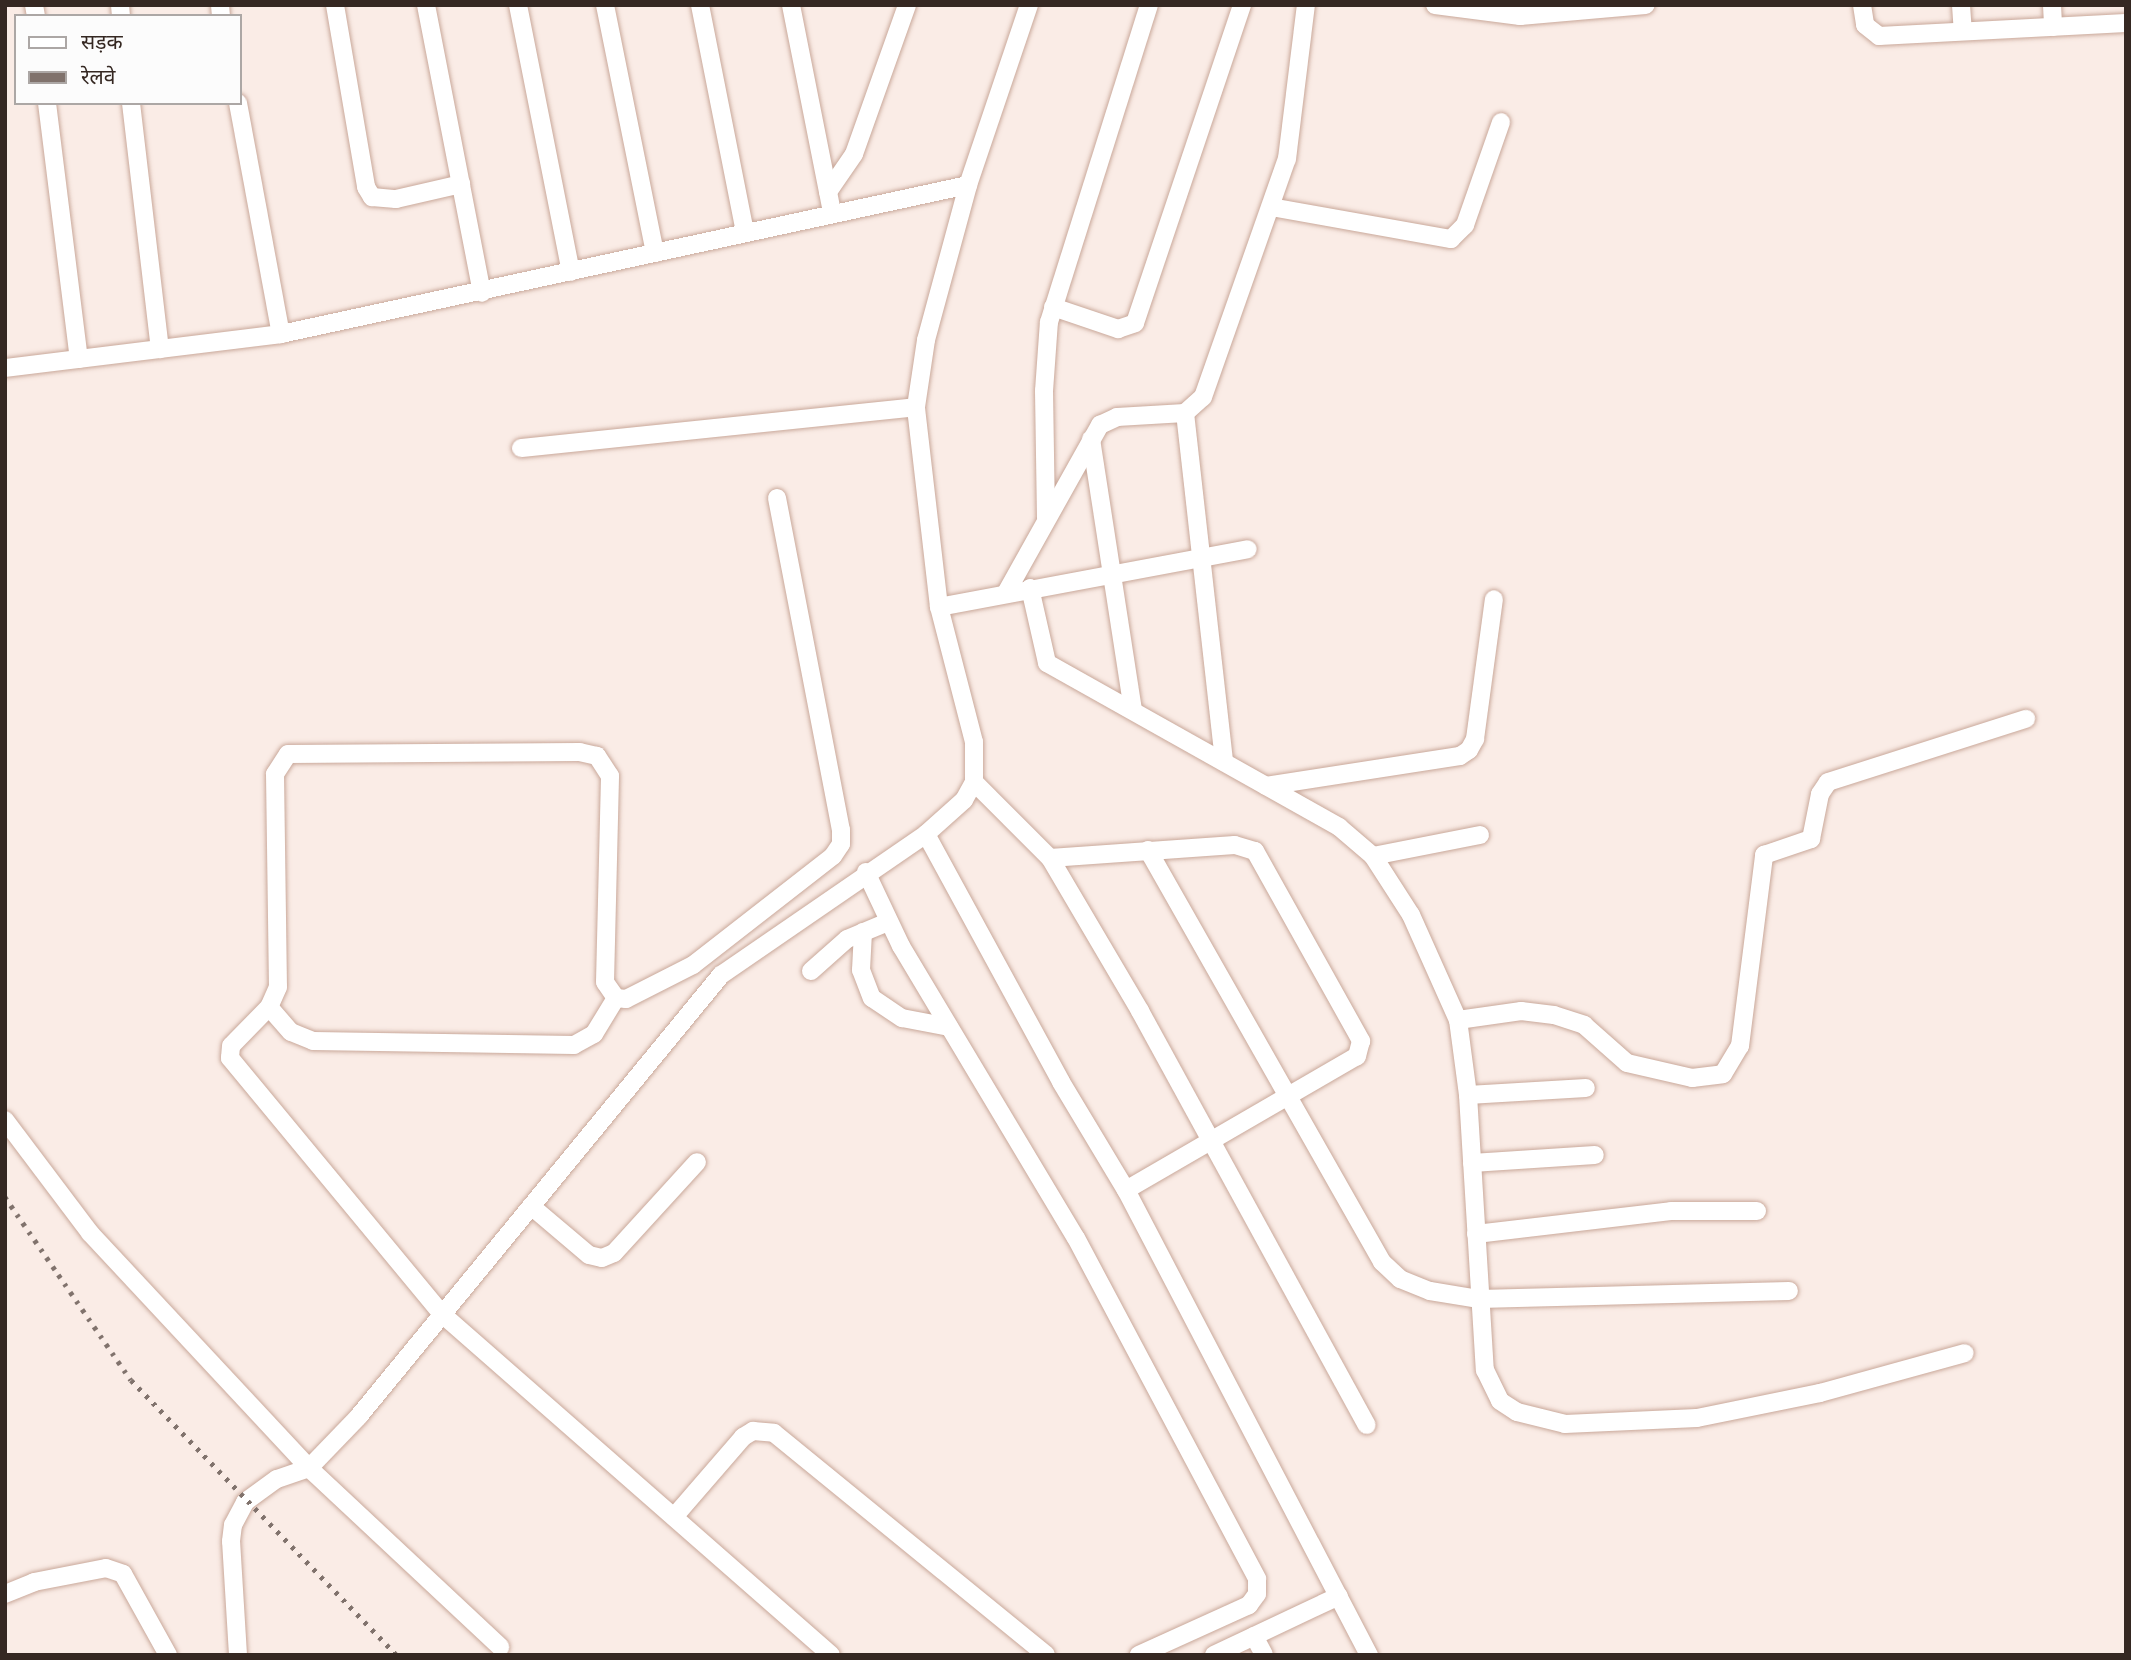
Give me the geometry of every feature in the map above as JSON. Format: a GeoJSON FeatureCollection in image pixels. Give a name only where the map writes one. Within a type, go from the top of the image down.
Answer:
{"type":"FeatureCollection","features":[{"type":"Feature","properties":{"kind":"street"},"geometry":{"type":"LineString","coordinates":[[334,5],[366,187],[372,197],[396,199],[461,184]]}},
{"type":"Feature","properties":{"kind":"street"},"geometry":{"type":"LineString","coordinates":[[426,5],[482,293]]}},
{"type":"Feature","properties":{"kind":"street"},"geometry":{"type":"LineString","coordinates":[[518,5],[571,272]]}},
{"type":"Feature","properties":{"kind":"street"},"geometry":{"type":"LineString","coordinates":[[605,5],[655,253]]}},
{"type":"Feature","properties":{"kind":"street"},"geometry":{"type":"LineString","coordinates":[[700,5],[745,232]]}},
{"type":"Feature","properties":{"kind":"street"},"geometry":{"type":"LineString","coordinates":[[791,5],[832,213]]}},
{"type":"Feature","properties":{"kind":"street"},"geometry":{"type":"LineString","coordinates":[[828,192],[854,154],[906,5]]}},
{"type":"Feature","properties":{"kind":"street"},"geometry":{"type":"LineString","coordinates":[[238,1655],[233,1525],[245,1502],[277,1479],[309,1468],[359,1416],[721,975],[866,872],[926,834],[964,800],[974,782],[974,742],[945,606],[916,407],[926,340],[968,185],[1029,5]]}},
{"type":"Feature","properties":{"kind":"street"},"geometry":{"type":"LineString","coordinates":[[1046,518],[1044,391],[1053,307],[1149,5]]}},
{"type":"Feature","properties":{"kind":"street"},"geometry":{"type":"LineString","coordinates":[[1053,307],[1118,329],[1135,323],[1242,5]]}},
{"type":"Feature","properties":{"kind":"street"},"geometry":{"type":"LineString","coordinates":[[1006,593],[1091,439],[1110,418],[1185,413],[1203,397],[1293,136],[1306,5]]}},
{"type":"Feature","properties":{"kind":"street"},"geometry":{"type":"LineString","coordinates":[[1442,6],[1520,16],[1646,5]]}},
{"type":"Feature","properties":{"kind":"street"},"geometry":{"type":"LineString","coordinates":[[1862,5],[1865,25],[1879,36],[2126,23]]}},
{"type":"Feature","properties":{"kind":"street"},"geometry":{"type":"LineString","coordinates":[[1961,5],[1962,31]]}},
{"type":"Feature","properties":{"kind":"street"},"geometry":{"type":"LineString","coordinates":[[2052,5],[2053,27]]}},
{"type":"Feature","properties":{"kind":"street"},"geometry":{"type":"LineString","coordinates":[[47,105],[79,359]]}},
{"type":"Feature","properties":{"kind":"street"},"geometry":{"type":"LineString","coordinates":[[131,105],[160,349]]}},
{"type":"Feature","properties":{"kind":"street"},"geometry":{"type":"LineString","coordinates":[[238,105],[281,334]]}},
{"type":"Feature","properties":{"kind":"street"},"geometry":{"type":"LineString","coordinates":[[1271,206],[1451,239],[1465,225],[1501,122]]}},
{"type":"Feature","properties":{"kind":"street"},"geometry":{"type":"LineString","coordinates":[[5,369],[281,334],[482,293],[745,232],[968,185]]}},
{"type":"Feature","properties":{"kind":"street"},"geometry":{"type":"LineString","coordinates":[[521,448],[916,407]]}},
{"type":"Feature","properties":{"kind":"street"},"geometry":{"type":"LineString","coordinates":[[1185,413],[1224,762]]}},
{"type":"Feature","properties":{"kind":"street"},"geometry":{"type":"LineString","coordinates":[[1091,439],[1114,573],[1133,710]]}},
{"type":"Feature","properties":{"kind":"street"},"geometry":{"type":"LineString","coordinates":[[777,498],[841,844],[833,856],[693,965],[626,999],[616,998],[604,982],[610,776],[606,764],[597,756],[580,752],[301,751],[288,754],[275,774],[278,987],[269,1007],[231,1046],[234,1066],[442,1314],[831,1655]]}},
{"type":"Feature","properties":{"kind":"street"},"geometry":{"type":"LineString","coordinates":[[945,606],[1248,549]]}},
{"type":"Feature","properties":{"kind":"street"},"geometry":{"type":"LineString","coordinates":[[1030,588],[1047,663],[1339,827],[1373,856],[1411,915],[1458,1020],[1468,1095],[1485,1370],[1500,1401],[1517,1412],[1566,1424],[1597,1426],[1740,1412],[1965,1353]]}},
{"type":"Feature","properties":{"kind":"street"},"geometry":{"type":"LineString","coordinates":[[1266,786],[1447,758],[1469,750],[1475,739],[1494,599]]}},
{"type":"Feature","properties":{"kind":"street"},"geometry":{"type":"LineString","coordinates":[[1458,1020],[1521,1012],[1554,1014],[1584,1025],[1627,1063],[1692,1078],[1723,1074],[1740,1046],[1764,855],[1811,839],[1820,794],[1828,782],[2026,719]]}},
{"type":"Feature","properties":{"kind":"street"},"geometry":{"type":"LineString","coordinates":[[974,782],[1050,858],[1140,1011],[1208,1141],[1367,1425]]}},
{"type":"Feature","properties":{"kind":"street"},"geometry":{"type":"LineString","coordinates":[[926,834],[1061,1082],[1126,1190],[1369,1655]]}},
{"type":"Feature","properties":{"kind":"street"},"geometry":{"type":"LineString","coordinates":[[1373,856],[1480,835]]}},
{"type":"Feature","properties":{"kind":"street"},"geometry":{"type":"LineString","coordinates":[[1050,858],[1234,845],[1261,856],[1361,1041],[1356,1056],[1126,1190]]}},
{"type":"Feature","properties":{"kind":"street"},"geometry":{"type":"LineString","coordinates":[[1147,850],[1382,1262],[1400,1279],[1430,1291],[1479,1299],[1788,1291]]}},
{"type":"Feature","properties":{"kind":"street"},"geometry":{"type":"LineString","coordinates":[[866,872],[888,922],[1076,1238],[1257,1579],[1257,1594],[1249,1605],[1139,1655]]}},
{"type":"Feature","properties":{"kind":"street"},"geometry":{"type":"LineString","coordinates":[[811,971],[838,944],[888,922]]}},
{"type":"Feature","properties":{"kind":"street"},"geometry":{"type":"LineString","coordinates":[[863,932],[862,970],[872,998],[902,1018],[949,1027]]}},
{"type":"Feature","properties":{"kind":"street"},"geometry":{"type":"LineString","coordinates":[[269,1007],[291,1032],[313,1041],[574,1045],[594,1034],[616,998]]}},
{"type":"Feature","properties":{"kind":"street"},"geometry":{"type":"LineString","coordinates":[[1468,1095],[1586,1088]]}},
{"type":"Feature","properties":{"kind":"street"},"geometry":{"type":"LineString","coordinates":[[5,1120],[90,1233],[309,1468],[500,1647]]}},
{"type":"Feature","properties":{"kind":"street"},"geometry":{"type":"LineString","coordinates":[[1472,1163],[1595,1155]]}},
{"type":"Feature","properties":{"kind":"street"},"geometry":{"type":"LineString","coordinates":[[531,1206],[589,1255],[602,1258],[614,1253],[697,1162]]}},
{"type":"Feature","properties":{"kind":"street"},"geometry":{"type":"LineString","coordinates":[[1476,1234],[1671,1211],[1757,1211]]}},
{"type":"Feature","properties":{"kind":"street"},"geometry":{"type":"LineString","coordinates":[[674,1517],[743,1437],[753,1431],[775,1433],[1046,1655]]}},
{"type":"Feature","properties":{"kind":"street"},"geometry":{"type":"LineString","coordinates":[[5,1594],[34,1582],[106,1568],[123,1574],[168,1655]]}},
{"type":"Feature","properties":{"kind":"street"},"geometry":{"type":"LineString","coordinates":[[1214,1655],[1339,1596]]}},
{"type":"Feature","properties":{"kind":"street"},"geometry":{"type":"LineString","coordinates":[[1254,1636],[1264,1655]]}},
{"type":"Feature","properties":{"kind":"railway"},"geometry":{"type":"LineString","coordinates":[[5,1197],[131,1380],[397,1655]]}}]}
